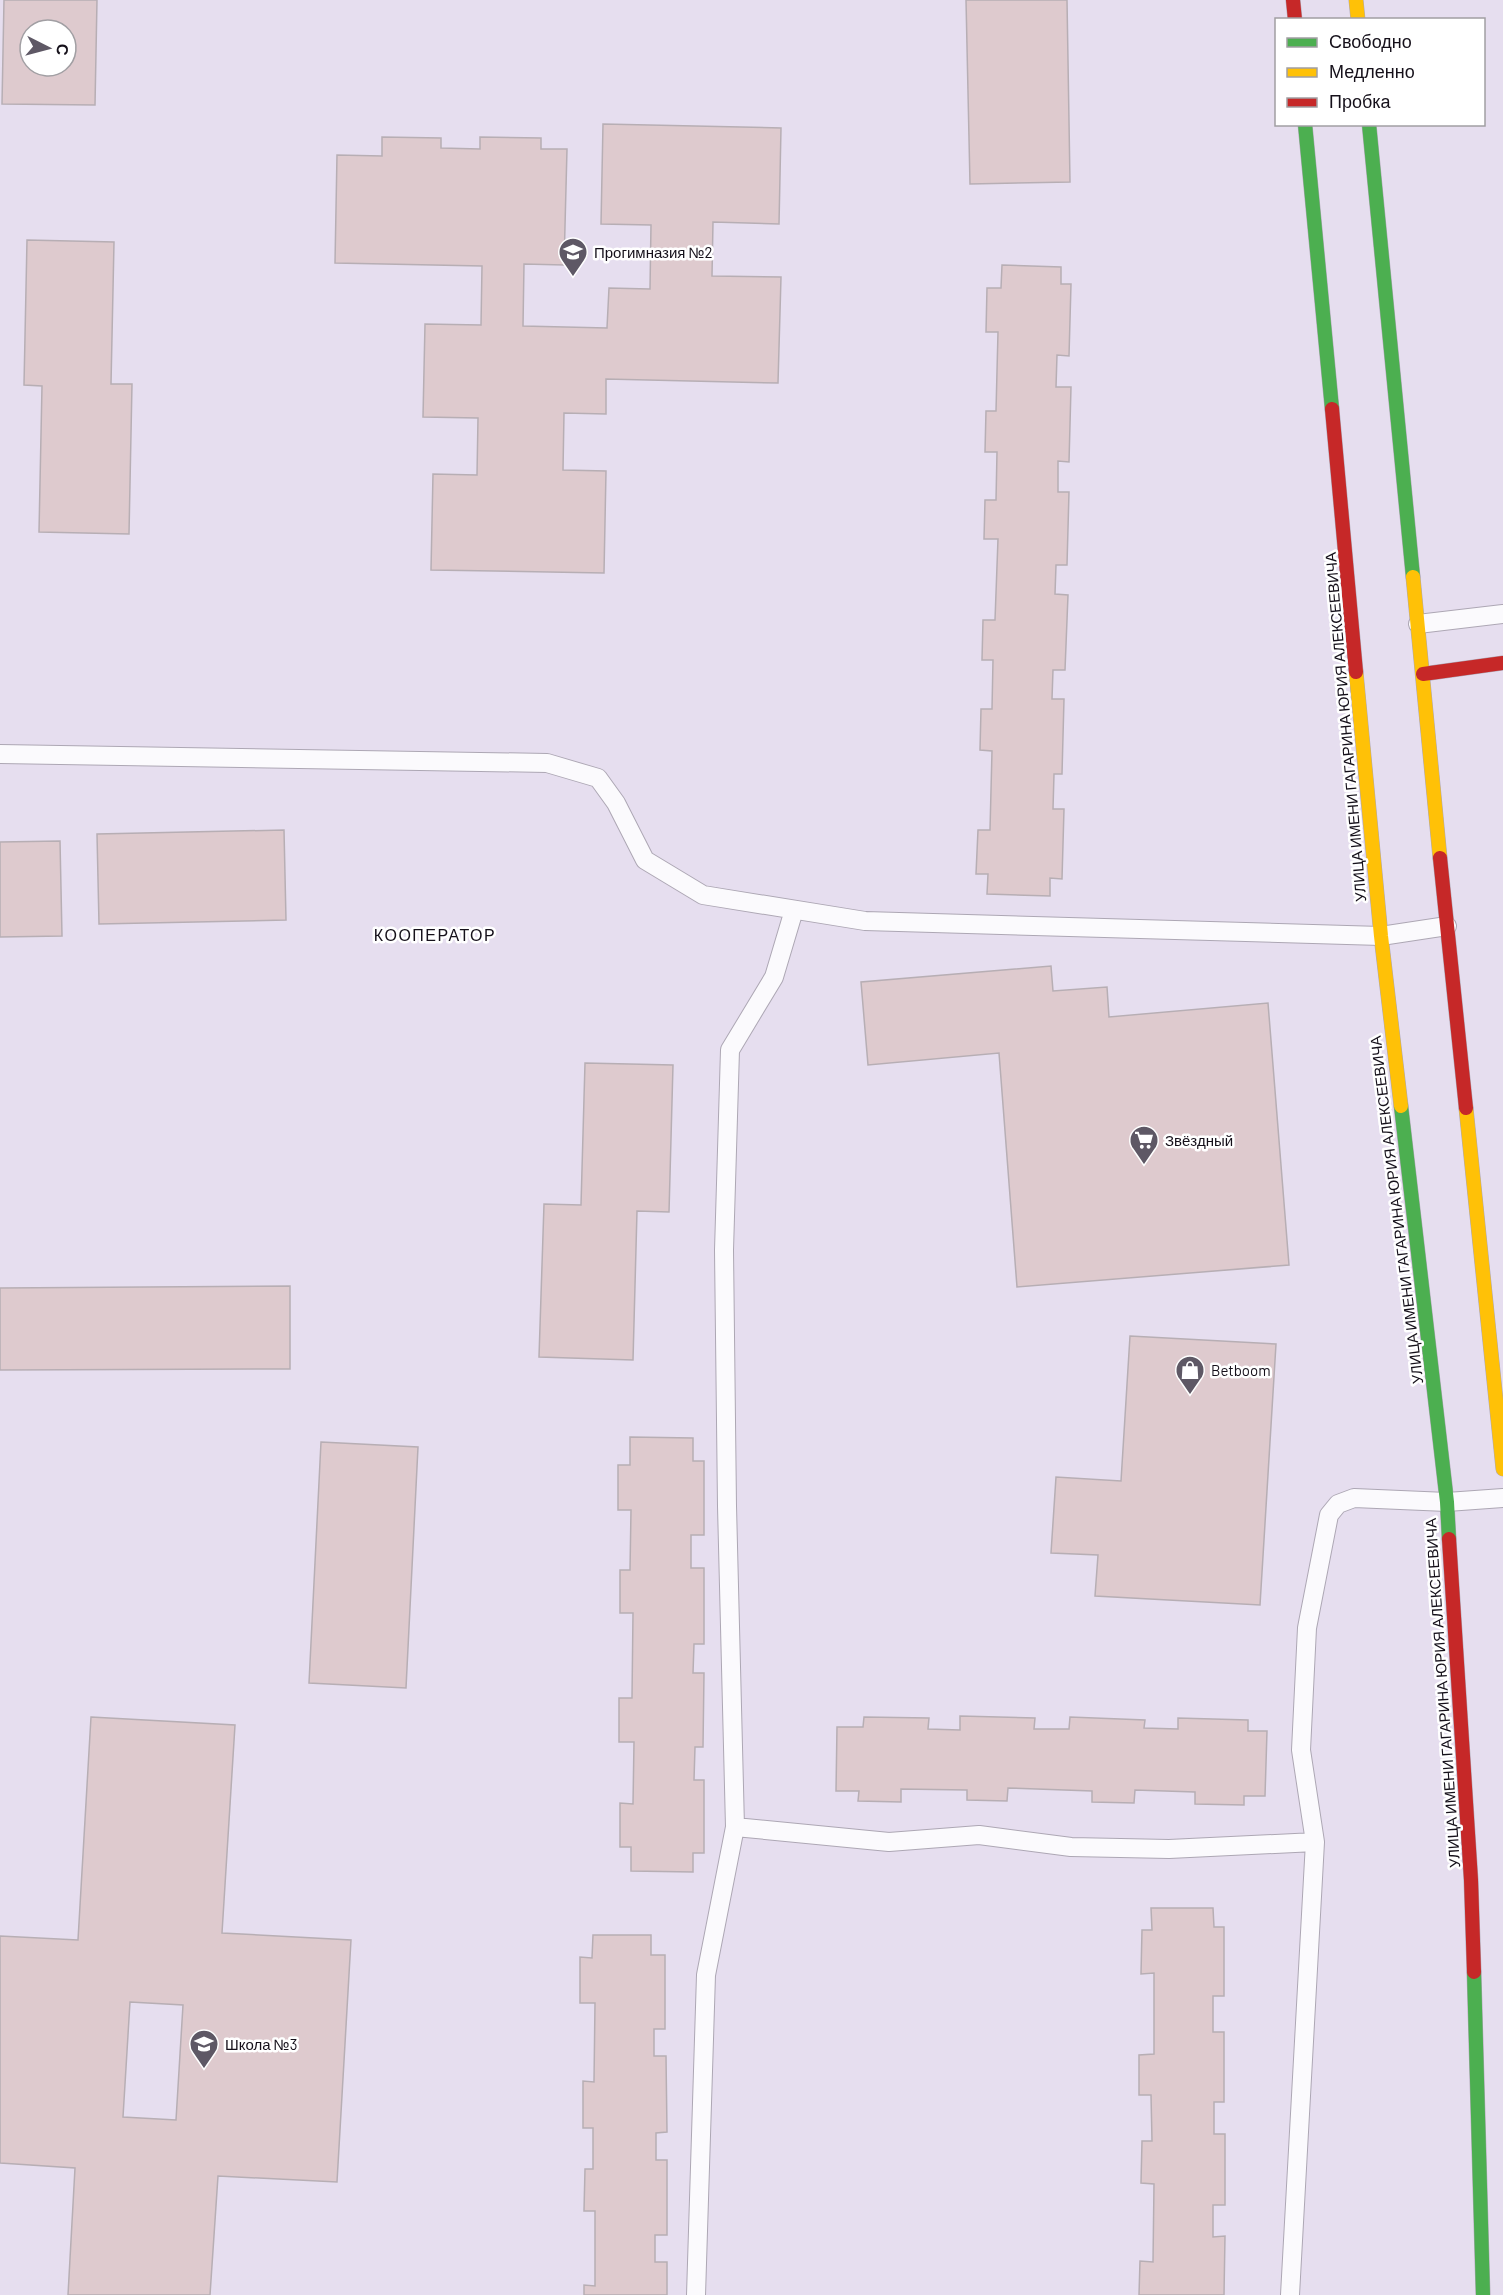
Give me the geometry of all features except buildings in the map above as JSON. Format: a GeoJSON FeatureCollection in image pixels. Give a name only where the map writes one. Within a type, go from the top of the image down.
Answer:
{"type":"FeatureCollection","features":[{"type":"Feature","properties":{"kind":"street"},"geometry":{"type":"LineString","coordinates":[[1293,0],[1295,18]]}},
{"type":"Feature","properties":{"kind":"street"},"geometry":{"type":"LineString","coordinates":[[1356,0],[1358,18]]}},
{"type":"Feature","properties":{"kind":"street","name":"УЛИЦА ИМЕНИ ГАГАРИНА ЮРИЯ АЛЕКСЕЕВИЧА"},"geometry":{"type":"LineString","coordinates":[[1305,126],[1381,936],[1447,1502],[1471,1880],[1483,2295]]}},
{"type":"Feature","properties":{"kind":"street"},"geometry":{"type":"LineString","coordinates":[[1369,126],[1447,926],[1503,1469]]}},
{"type":"Feature","properties":{"kind":"street"},"geometry":{"type":"LineString","coordinates":[[1423,674],[1503,663]]}},
{"type":"Feature","properties":{"kind":"lane"},"geometry":{"type":"LineString","coordinates":[[1418,624],[1503,614]]}},
{"type":"Feature","properties":{"kind":"lane"},"geometry":{"type":"LineString","coordinates":[[0,754],[547,763],[598,778],[616,803],[645,860],[703,896],[865,921],[1381,936],[1447,926]]}},
{"type":"Feature","properties":{"kind":"lane"},"geometry":{"type":"LineString","coordinates":[[696,2295],[706,1975],[735,1827],[727,1506],[724,1250],[730,1050],[774,977],[794,910]]}},
{"type":"Feature","properties":{"kind":"lane"},"geometry":{"type":"LineString","coordinates":[[1290,2295],[1315,1842],[1301,1750],[1306,1628],[1329,1515],[1338,1504],[1354,1498],[1447,1502],[1503,1498]]}},
{"type":"Feature","properties":{"kind":"lane"},"geometry":{"type":"LineString","coordinates":[[735,1827],[889,1842],[979,1835],[1082,1847],[1169,1849],[1315,1842]]}},
{"type":"Feature","properties":{"kind":"traffic: fast"},"geometry":{"type":"LineString","coordinates":[[1305,126],[1332,409]]}},
{"type":"Feature","properties":{"kind":"traffic: fast"},"geometry":{"type":"LineString","coordinates":[[1369,126],[1413,577]]}},
{"type":"Feature","properties":{"kind":"traffic: fast"},"geometry":{"type":"LineString","coordinates":[[1401,1106],[1447,1502],[1449,1539]]}},
{"type":"Feature","properties":{"kind":"traffic: fast"},"geometry":{"type":"LineString","coordinates":[[1474,1972],[1483,2295]]}},
{"type":"Feature","properties":{"kind":"traffic: slow"},"geometry":{"type":"LineString","coordinates":[[1356,0],[1358,18]]}},
{"type":"Feature","properties":{"kind":"traffic: slow"},"geometry":{"type":"LineString","coordinates":[[1413,577],[1440,858]]}},
{"type":"Feature","properties":{"kind":"traffic: slow"},"geometry":{"type":"LineString","coordinates":[[1356,672],[1381,936],[1401,1106]]}},
{"type":"Feature","properties":{"kind":"traffic: slow"},"geometry":{"type":"LineString","coordinates":[[1466,1108],[1503,1469]]}},
{"type":"Feature","properties":{"kind":"traffic: jam"},"geometry":{"type":"LineString","coordinates":[[1293,0],[1295,18]]}},
{"type":"Feature","properties":{"kind":"traffic: jam"},"geometry":{"type":"LineString","coordinates":[[1332,409],[1356,672]]}},
{"type":"Feature","properties":{"kind":"traffic: jam"},"geometry":{"type":"LineString","coordinates":[[1423,674],[1503,663]]}},
{"type":"Feature","properties":{"kind":"traffic: jam"},"geometry":{"type":"LineString","coordinates":[[1440,858],[1466,1108]]}},
{"type":"Feature","properties":{"kind":"traffic: jam"},"geometry":{"type":"LineString","coordinates":[[1449,1539],[1471,1880],[1474,1972]]}},
{"type":"Feature","properties":{"kind":"place","name":"Прогимназия №2"},"geometry":{"type":"Point","coordinates":[573,278]}},
{"type":"Feature","properties":{"kind":"place","name":"Звёздный"},"geometry":{"type":"Point","coordinates":[1144,1166]}},
{"type":"Feature","properties":{"kind":"place","name":"Betboom"},"geometry":{"type":"Point","coordinates":[1190,1396]}},
{"type":"Feature","properties":{"kind":"place","name":"Школа №3"},"geometry":{"type":"Point","coordinates":[204,2070]}},
{"type":"Feature","properties":{"kind":"district","name":"КООПЕРАТОР"},"geometry":{"type":"Point","coordinates":[435,934]}}]}
